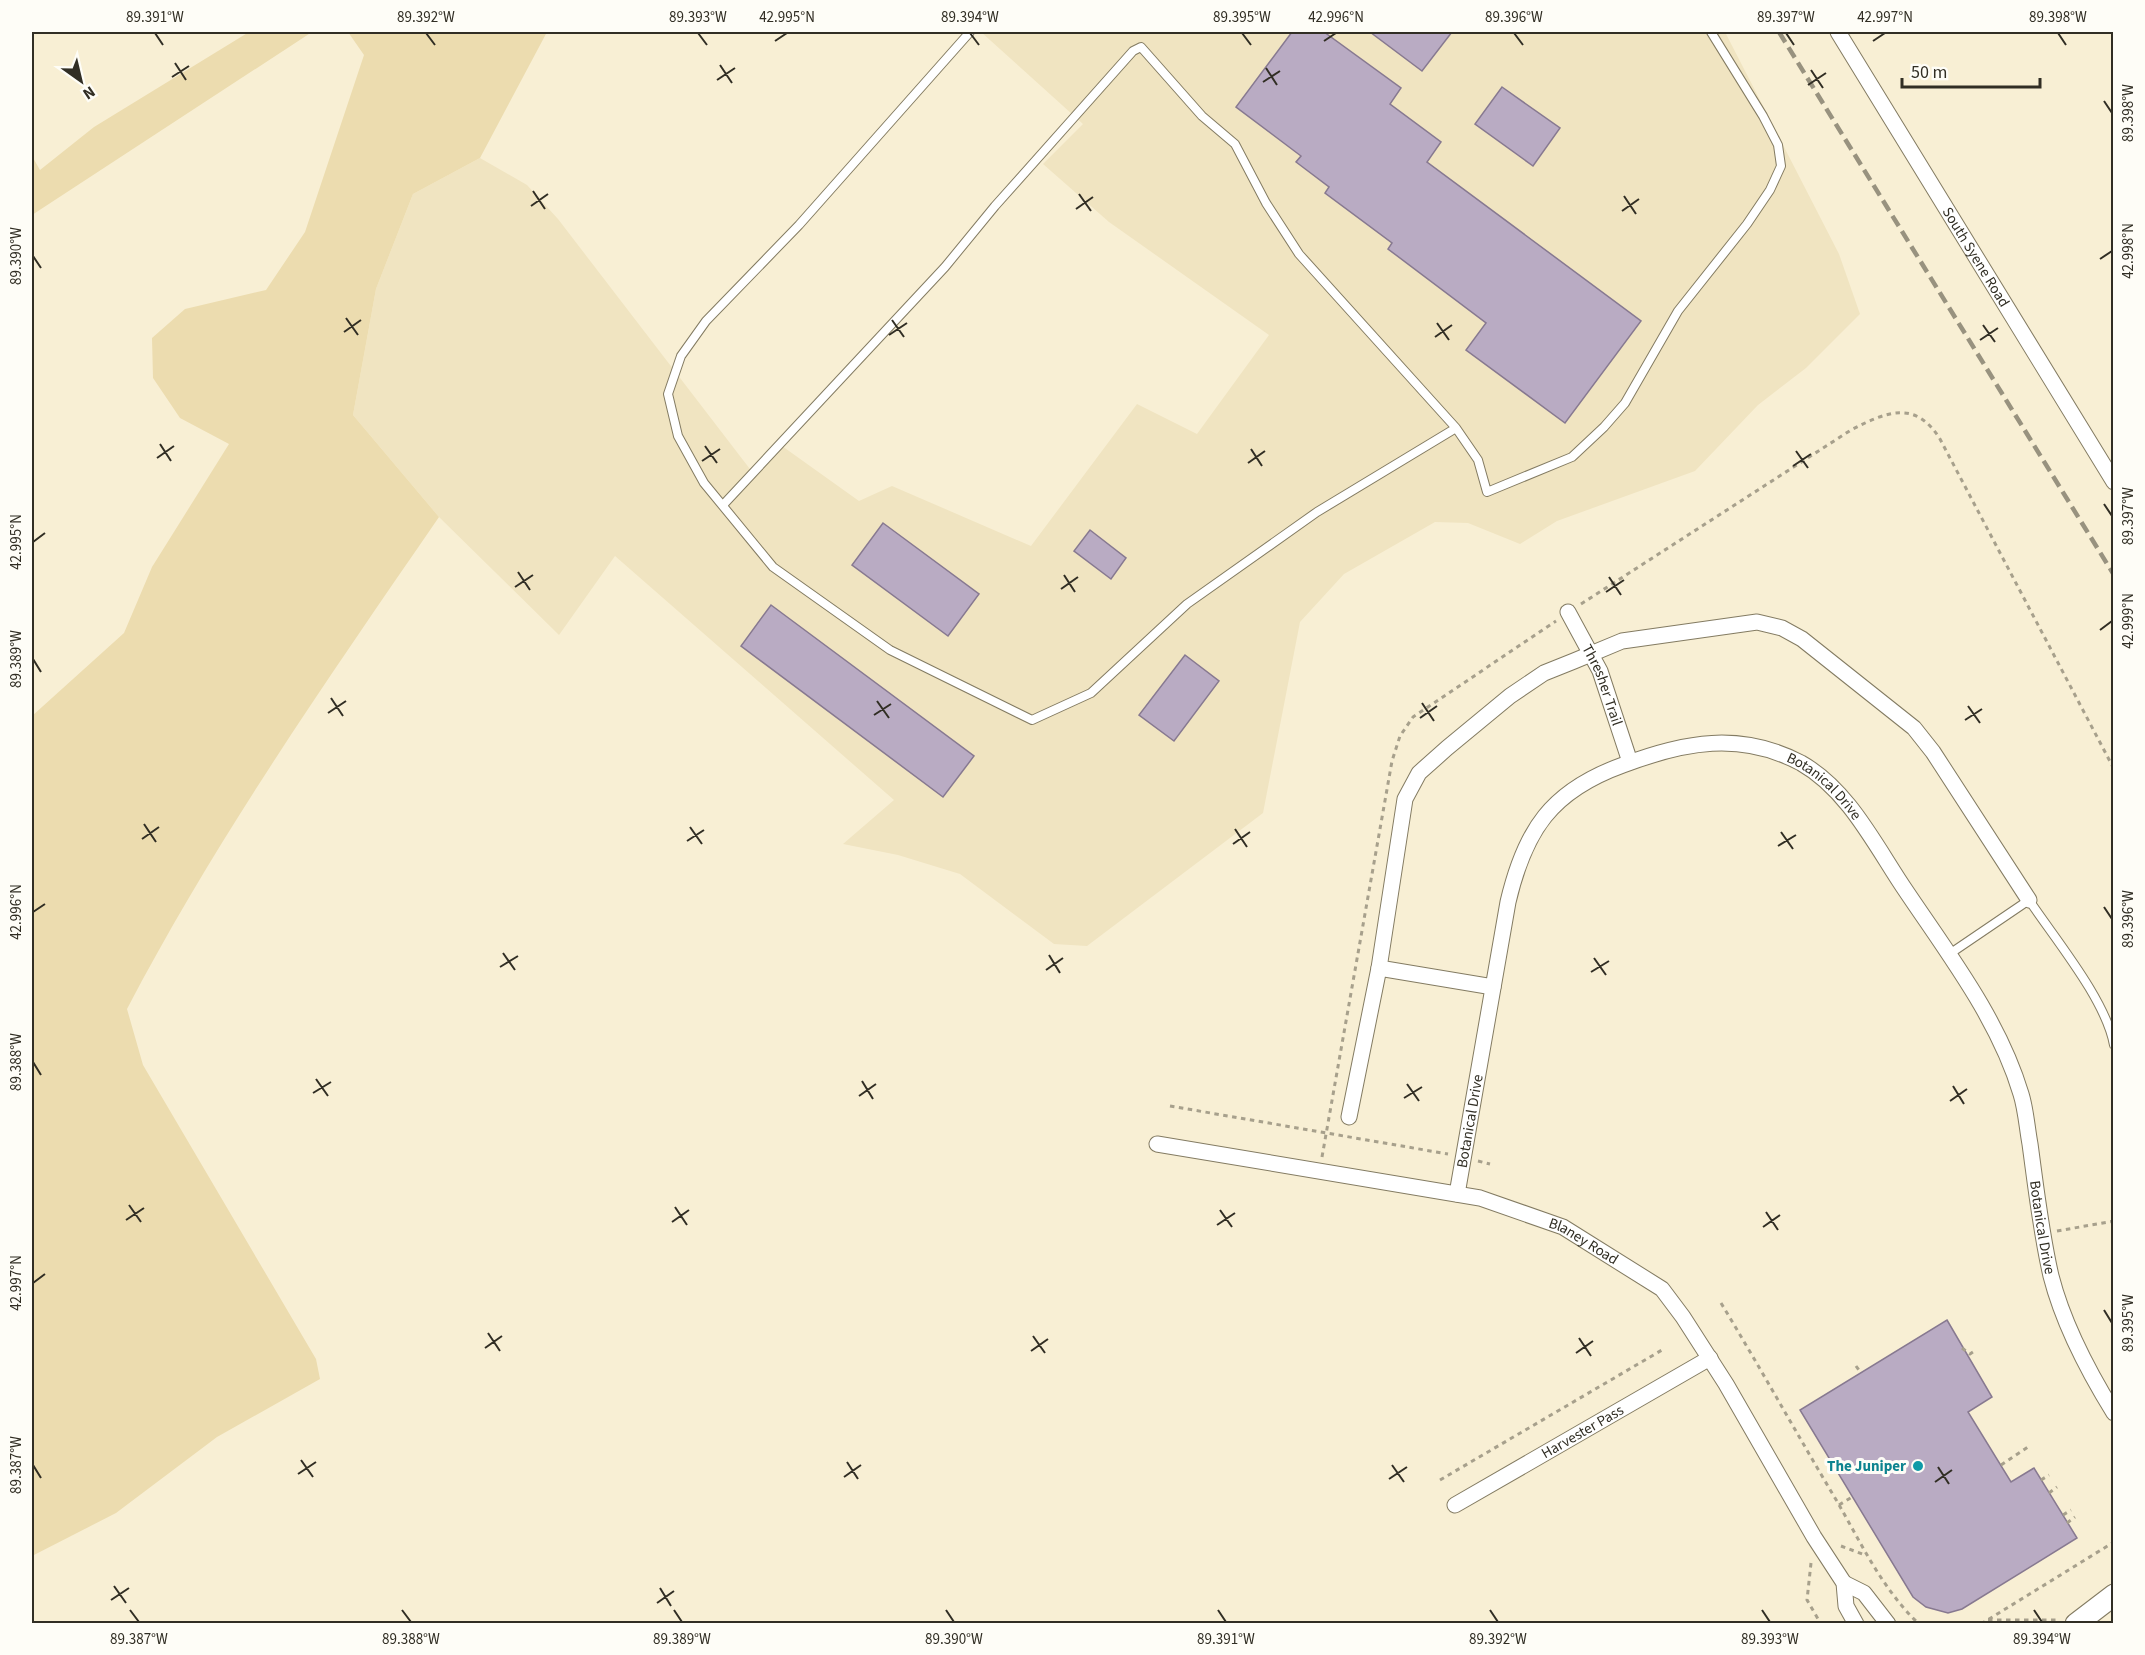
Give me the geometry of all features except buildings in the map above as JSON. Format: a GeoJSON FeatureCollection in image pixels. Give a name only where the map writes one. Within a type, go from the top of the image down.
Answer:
{"type":"FeatureCollection","features":[{"type":"Feature","properties":{"kind":"main road"},"geometry":{"type":"LineString","coordinates":[[2072,1622],[2114,1595]]}},
{"type":"Feature","properties":{"kind":"street","name":"South Syene Road"},"geometry":{"type":"LineString","coordinates":[[1838,32],[2114,482]]}},
{"type":"Feature","properties":{"kind":"street","name":"Thresher Trail"},"geometry":{"type":"LineString","coordinates":[[1568,612],[1592,654],[1630,762]]}},
{"type":"Feature","properties":{"kind":"street"},"geometry":{"type":"LineString","coordinates":[[1349,1117],[1379,968],[1405,799],[1419,773],[1510,696],[1544,674],[1622,641],[1757,621],[1782,628],[1802,639],[1914,728],[1933,752],[2029,900]]}},
{"type":"Feature","properties":{"kind":"street","name":"Botanical Drive"},"geometry":{"type":"LineString","coordinates":[[1457,1194],[1508,902],[1516,868],[1527,841],[1543,816],[1565,796],[1601,774],[1630,762],[1685,746],[1712,741],[1744,744],[1801,764],[1822,779],[1852,810],[1981,1007],[2011,1064],[2022,1098],[2051,1275],[2069,1325],[2114,1413]]}},
{"type":"Feature","properties":{"kind":"street"},"geometry":{"type":"LineString","coordinates":[[1379,968],[1493,987]]}},
{"type":"Feature","properties":{"kind":"street","name":"Blaney Road"},"geometry":{"type":"LineString","coordinates":[[1157,1144],[1457,1194],[1518,1210],[1563,1227],[1662,1289],[1710,1358],[1814,1537],[1844,1583],[1846,1606],[1856,1623]]}},
{"type":"Feature","properties":{"kind":"street","name":"Harvester Pass"},"geometry":{"type":"LineString","coordinates":[[1455,1505],[1710,1358]]}},
{"type":"Feature","properties":{"kind":"street","name":"Blaney Road"},"geometry":{"type":"LineString","coordinates":[[1844,1583],[1864,1593],[1888,1623]]}},
{"type":"Feature","properties":{"kind":"lane"},"geometry":{"type":"LineString","coordinates":[[970,32],[799,225],[706,321],[681,356],[668,394],[678,436],[704,483],[773,567],[890,650],[1032,720],[1091,693],[1187,604],[1317,512],[1455,428]]}},
{"type":"Feature","properties":{"kind":"lane"},"geometry":{"type":"LineString","coordinates":[[723,505],[945,267],[994,206],[1133,51],[1141,47],[1202,116],[1235,144],[1266,203],[1299,254],[1455,428],[1478,460],[1487,492],[1572,457],[1625,403],[1678,311],[1747,224],[1770,190],[1781,166],[1778,145],[1763,116],[1711,32]]}},
{"type":"Feature","properties":{"kind":"lane"},"geometry":{"type":"LineString","coordinates":[[1948,955],[2029,900],[2093,995],[2111,1032],[2114,1045]]}},
{"type":"Feature","properties":{"kind":"path"},"geometry":{"type":"LineString","coordinates":[[1584,602],[1851,430],[1895,412],[1916,415],[1928,422],[1940,439],[2114,769]]}},
{"type":"Feature","properties":{"kind":"path"},"geometry":{"type":"LineString","coordinates":[[1170,1106],[1448,1155]]}},
{"type":"Feature","properties":{"kind":"path"},"geometry":{"type":"LineString","coordinates":[[1320,1171],[1326,1133]]}},
{"type":"Feature","properties":{"kind":"path"},"geometry":{"type":"LineString","coordinates":[[2061,1231],[2114,1221]]}},
{"type":"Feature","properties":{"kind":"path"},"geometry":{"type":"LineString","coordinates":[[1721,1302],[1867,1556],[1906,1614],[1919,1623]]}},
{"type":"Feature","properties":{"kind":"path"},"geometry":{"type":"LineString","coordinates":[[1962,1348],[1970,1354],[1973,1352]]}},
{"type":"Feature","properties":{"kind":"path"},"geometry":{"type":"LineString","coordinates":[[1440,1480],[1662,1350]]}},
{"type":"Feature","properties":{"kind":"path"},"geometry":{"type":"LineString","coordinates":[[1856,1366],[1861,1373]]}},
{"type":"Feature","properties":{"kind":"path"},"geometry":{"type":"LineString","coordinates":[[2001,1465],[2028,1448]]}},
{"type":"Feature","properties":{"kind":"path"},"geometry":{"type":"LineString","coordinates":[[2041,1480],[2049,1475]]}},
{"type":"Feature","properties":{"kind":"path"},"geometry":{"type":"LineString","coordinates":[[2049,1493],[2057,1487]]}},
{"type":"Feature","properties":{"kind":"path"},"geometry":{"type":"LineString","coordinates":[[1839,1505],[1852,1497]]}},
{"type":"Feature","properties":{"kind":"path"},"geometry":{"type":"LineString","coordinates":[[2063,1515],[2071,1510]]}},
{"type":"Feature","properties":{"kind":"path"},"geometry":{"type":"LineString","coordinates":[[2067,1522],[2075,1517]]}},
{"type":"Feature","properties":{"kind":"path"},"geometry":{"type":"LineString","coordinates":[[1981,1623],[2114,1542]]}},
{"type":"Feature","properties":{"kind":"path"},"geometry":{"type":"LineString","coordinates":[[1842,1547],[1867,1556]]}},
{"type":"Feature","properties":{"kind":"path"},"geometry":{"type":"LineString","coordinates":[[1810,1570],[1807,1600],[1821,1623]]}},
{"type":"Feature","properties":{"kind":"path"},"geometry":{"type":"LineString","coordinates":[[1986,1620],[2072,1622]]}},
{"type":"Feature","properties":{"kind":"shaded area"},"geometry":{"type":"Polygon","coordinates":[[[249,32],[312,32],[32,215],[32,156],[40,170],[94,127],[249,32]]]}},
{"type":"Feature","properties":{"kind":"shaded area"},"geometry":{"type":"Polygon","coordinates":[[[348,32],[547,32],[480,158],[413,194],[376,289],[353,415],[439,517],[236,820],[198,882],[127,1009],[143,1065],[316,1359],[320,1379],[217,1437],[116,1513],[32,1556],[32,716],[124,633],[152,567],[229,444],[180,418],[153,378],[152,338],[185,309],[266,290],[305,232],[364,55],[348,32]]]}},
{"type":"Feature","properties":{"kind":"shaded area"},"geometry":{"type":"Polygon","coordinates":[[[981,32],[1725,32],[1839,254],[1860,314],[1806,368],[1758,405],[1695,471],[1557,521],[1520,544],[1468,523],[1435,522],[1344,574],[1300,622],[1263,813],[1087,946],[1054,944],[960,874],[898,855],[843,844],[894,800],[615,556],[559,635],[439,517],[353,415],[376,289],[413,194],[480,158],[527,185],[558,219],[753,473],[782,446],[859,501],[892,486],[1031,546],[1137,404],[1197,434],[1269,335],[1109,222],[1043,164],[1083,124],[981,32]]]}},
{"type":"Feature","properties":{"kind":"railway"},"geometry":{"type":"LineString","coordinates":[[1779,32],[2114,575]]}},
{"type":"Feature","properties":{"kind":"place","name":"The Juniper"},"geometry":{"type":"Point","coordinates":[1918,1466]}}]}
